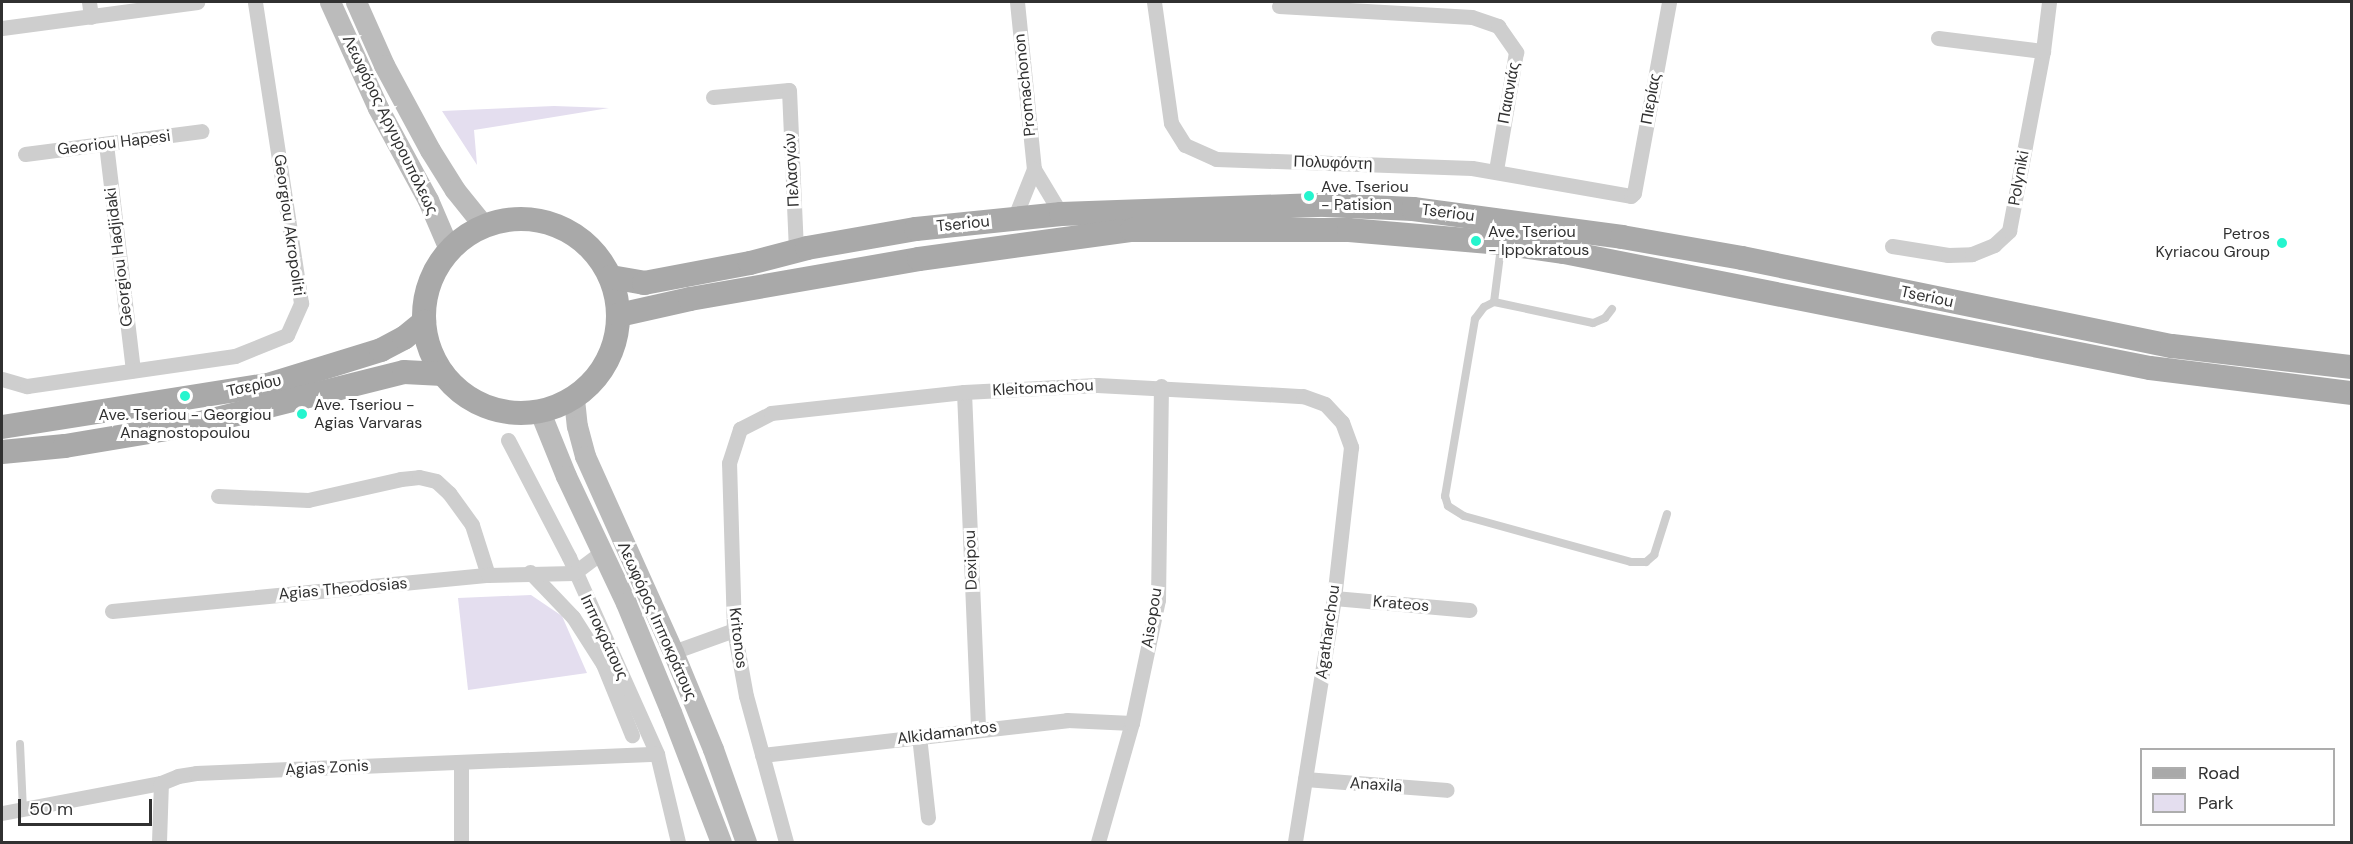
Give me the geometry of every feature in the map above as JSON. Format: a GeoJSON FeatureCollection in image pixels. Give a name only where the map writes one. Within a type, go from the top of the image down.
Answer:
{"type":"FeatureCollection","features":[{"type":"Feature","properties":{"kind":"main road","name":"Λεωφόρος Αργυρουπόλεως"},"geometry":{"type":"LineString","coordinates":[[330,2],[378,108],[428,200],[449,249]]}},
{"type":"Feature","properties":{"kind":"main road","name":"Λεωφόρος Αργυρουπόλεως"},"geometry":{"type":"LineString","coordinates":[[356,2],[384,65],[430,150],[454,190],[484,226]]}},
{"type":"Feature","properties":{"kind":"main road","name":"Tseriou"},"geometry":{"type":"LineString","coordinates":[[611,277],[644,283],[750,263],[796,250],[916,229],[1061,214],[1290,205],[1413,209],[1687,248],[2172,346],[2352,367]]}},
{"type":"Feature","properties":{"kind":"main road"},"geometry":{"type":"LineString","coordinates":[[528,218],[553,223],[576,234],[595,250],[611,277],[617,296],[619,315],[614,348],[598,377],[574,399],[540,412],[514,414],[488,408],[465,396],[443,374],[432,354],[424,322],[425,296],[434,270],[449,249],[474,230],[484,226],[503,219],[528,218]]}},
{"type":"Feature","properties":{"kind":"main road","name":"Tseriou"},"geometry":{"type":"LineString","coordinates":[[619,315],[690,299],[919,259],[1132,230],[1349,230],[1501,243],[1597,258],[2150,368],[2352,393]]}},
{"type":"Feature","properties":{"kind":"main road","name":"Τσερίου"},"geometry":{"type":"LineString","coordinates":[[2,427],[268,385],[381,350],[404,338],[424,322]]}},
{"type":"Feature","properties":{"kind":"main road","name":"Τσερίου"},"geometry":{"type":"LineString","coordinates":[[2,452],[65,446],[197,424],[404,372],[443,374]]}},
{"type":"Feature","properties":{"kind":"main road","name":"Λεωφόρος Ιπποκράτους"},"geometry":{"type":"LineString","coordinates":[[574,399],[577,426],[585,456],[673,652],[713,749],[746,843]]}},
{"type":"Feature","properties":{"kind":"main road","name":"Λεωφόρος Ιπποκράτους"},"geometry":{"type":"LineString","coordinates":[[540,412],[671,712],[721,843]]}},
{"type":"Feature","properties":{"kind":"street"},"geometry":{"type":"LineString","coordinates":[[2,28],[90,9],[197,2]]}},
{"type":"Feature","properties":{"kind":"street","name":"Georgiou Akropoliti"},"geometry":{"type":"LineString","coordinates":[[2,379],[27,386],[235,356],[287,335],[301,303],[255,2]]}},
{"type":"Feature","properties":{"kind":"street","name":"Promachonon"},"geometry":{"type":"LineString","coordinates":[[1017,2],[1034,169],[1061,214]]}},
{"type":"Feature","properties":{"kind":"street","name":"Πολυφόντη"},"geometry":{"type":"LineString","coordinates":[[1154,2],[1171,123],[1185,145],[1216,159],[1496,170],[1631,196]]}},
{"type":"Feature","properties":{"kind":"street","name":"Πιερίας"},"geometry":{"type":"LineString","coordinates":[[1631,196],[1634,193],[1669,2]]}},
{"type":"Feature","properties":{"kind":"street","name":"Polyniki"},"geometry":{"type":"LineString","coordinates":[[1892,246],[1948,255],[1972,254],[1994,244],[2009,231],[2043,51],[2049,2]]}},
{"type":"Feature","properties":{"kind":"street","name":"Παιανιάς"},"geometry":{"type":"LineString","coordinates":[[1279,6],[1472,17],[1498,26],[1516,52],[1496,170]]}},
{"type":"Feature","properties":{"kind":"street"},"geometry":{"type":"LineString","coordinates":[[1938,38],[2043,51]]}},
{"type":"Feature","properties":{"kind":"street","name":"Πελασγών"},"geometry":{"type":"LineString","coordinates":[[713,97],[789,90],[796,250]]}},
{"type":"Feature","properties":{"kind":"street","name":"Georiou Hapesi"},"geometry":{"type":"LineString","coordinates":[[25,154],[202,131]]}},
{"type":"Feature","properties":{"kind":"street","name":"Georgiou Hadjidaki"},"geometry":{"type":"LineString","coordinates":[[106,144],[133,370]]}},
{"type":"Feature","properties":{"kind":"street","name":"Promachonon"},"geometry":{"type":"LineString","coordinates":[[1014,219],[1034,169]]}},
{"type":"Feature","properties":{"kind":"street","name":"Kleitomachou"},"geometry":{"type":"LineString","coordinates":[[740,429],[771,413],[963,392],[1097,385],[1161,386],[1303,396],[1325,404],[1342,422]]}},
{"type":"Feature","properties":{"kind":"street","name":"Aisopou"},"geometry":{"type":"LineString","coordinates":[[1098,843],[1132,723],[1158,600],[1161,386]]}},
{"type":"Feature","properties":{"kind":"street","name":"Dexipou"},"geometry":{"type":"LineString","coordinates":[[963,392],[978,729]]}},
{"type":"Feature","properties":{"kind":"street","name":"Agatharchou"},"geometry":{"type":"LineString","coordinates":[[1295,843],[1334,598],[1351,447],[1342,422]]}},
{"type":"Feature","properties":{"kind":"street","name":"Kritonos"},"geometry":{"type":"LineString","coordinates":[[740,429],[729,463],[734,630],[746,696],[786,843]]}},
{"type":"Feature","properties":{"kind":"street","name":"Ιπποκράτους"},"geometry":{"type":"LineString","coordinates":[[508,440],[569,557],[574,573],[657,754],[678,843]]}},
{"type":"Feature","properties":{"kind":"street"},"geometry":{"type":"LineString","coordinates":[[218,496],[308,500],[401,478],[419,477],[436,481],[449,493],[472,525],[488,575]]}},
{"type":"Feature","properties":{"kind":"street"},"geometry":{"type":"LineString","coordinates":[[574,573],[602,552]]}},
{"type":"Feature","properties":{"kind":"street"},"geometry":{"type":"LineString","coordinates":[[530,572],[573,617],[603,664],[632,735]]}},
{"type":"Feature","properties":{"kind":"street","name":"Agias Theodosias"},"geometry":{"type":"LineString","coordinates":[[112,611],[488,575],[530,572],[574,573]]}},
{"type":"Feature","properties":{"kind":"street","name":"Krateos"},"geometry":{"type":"LineString","coordinates":[[1334,598],[1469,610]]}},
{"type":"Feature","properties":{"kind":"street"},"geometry":{"type":"LineString","coordinates":[[673,652],[734,630]]}},
{"type":"Feature","properties":{"kind":"street","name":"Alkidamantos"},"geometry":{"type":"LineString","coordinates":[[762,756],[1067,720],[1132,723]]}},
{"type":"Feature","properties":{"kind":"street"},"geometry":{"type":"LineString","coordinates":[[919,736],[928,818]]}},
{"type":"Feature","properties":{"kind":"street","name":"Agias Zonis"},"geometry":{"type":"LineString","coordinates":[[2,813],[23,811],[161,783],[178,776],[196,773],[657,754]]}},
{"type":"Feature","properties":{"kind":"street"},"geometry":{"type":"LineString","coordinates":[[461,762],[461,843]]}},
{"type":"Feature","properties":{"kind":"street","name":"Anaxila"},"geometry":{"type":"LineString","coordinates":[[1305,779],[1448,790]]}},
{"type":"Feature","properties":{"kind":"street"},"geometry":{"type":"LineString","coordinates":[[159,843],[161,783]]}},
{"type":"Feature","properties":{"kind":"lane"},"geometry":{"type":"LineString","coordinates":[[1494,302],[1501,243]]}},
{"type":"Feature","properties":{"kind":"lane"},"geometry":{"type":"LineString","coordinates":[[1612,309],[1605,318],[1593,322],[1494,302],[1484,307],[1475,319],[1445,496],[1448,506],[1464,516],[1631,561],[1646,562],[1654,555],[1667,514]]}},
{"type":"Feature","properties":{"kind":"lane"},"geometry":{"type":"LineString","coordinates":[[20,744],[23,811]]}},
{"type":"Feature","properties":{"kind":"green space"},"geometry":{"type":"Polygon","coordinates":[[[554,106],[609,108],[474,130],[477,165],[442,111],[554,106]]]}},
{"type":"Feature","properties":{"kind":"green space"},"geometry":{"type":"Polygon","coordinates":[[[531,595],[562,616],[587,673],[468,690],[458,598],[531,595]]]}},
{"type":"Feature","properties":{"kind":"place","name":"Ave. Tseriou - Patision"},"geometry":{"type":"Point","coordinates":[1309,196]}},
{"type":"Feature","properties":{"kind":"place","name":"Ave. Tseriou - Ippokratous"},"geometry":{"type":"Point","coordinates":[1476,241]}},
{"type":"Feature","properties":{"kind":"place","name":"Petros Kyriacou Group"},"geometry":{"type":"Point","coordinates":[2282,243]}},
{"type":"Feature","properties":{"kind":"place","name":"Ave. Tseriou - Georgiou Anagnostopoulou"},"geometry":{"type":"Point","coordinates":[185,396]}},
{"type":"Feature","properties":{"kind":"place","name":"Ave. Tseriou - Agias Varvaras"},"geometry":{"type":"Point","coordinates":[302,414]}}]}
